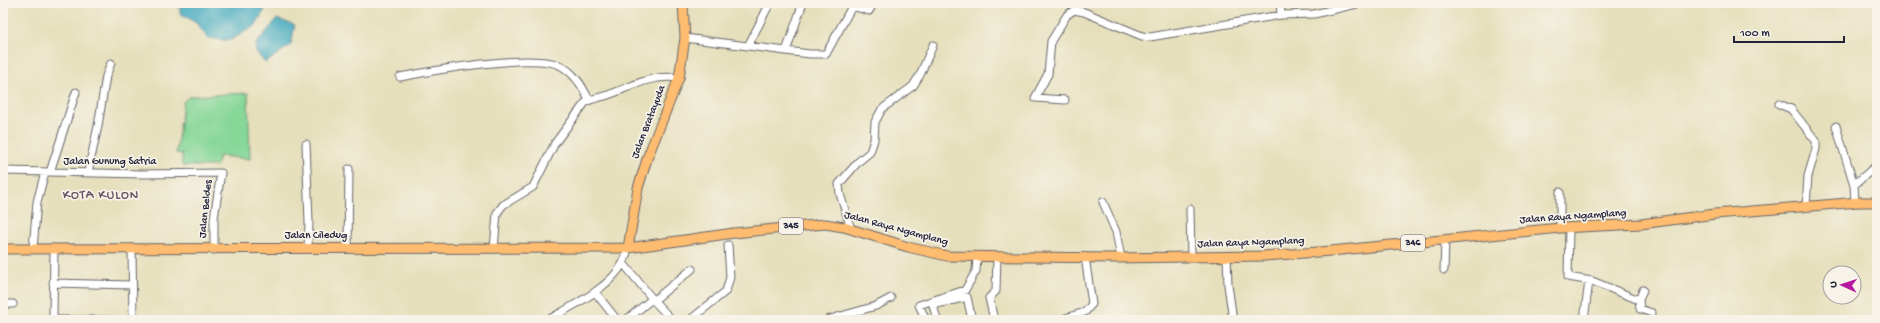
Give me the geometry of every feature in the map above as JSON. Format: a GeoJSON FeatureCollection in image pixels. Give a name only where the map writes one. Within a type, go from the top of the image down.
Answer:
{"type":"FeatureCollection","features":[{"type":"Feature","properties":{"kind":"main road","name":"Jalan Bratayuda"},"geometry":{"type":"LineString","coordinates":[[628,248],[634,206],[640,182],[648,156],[679,78],[685,38],[683,3]]}},
{"type":"Feature","properties":{"kind":"main road","name":"Jalan Raya Ngamplang"},"geometry":{"type":"LineString","coordinates":[[628,248],[802,225],[834,224],[908,247],[951,256],[1121,258],[1227,257],[1324,252],[1565,228],[1641,224],[1715,214],[1860,202],[1877,202]]}},
{"type":"Feature","properties":{"kind":"main road","name":"Jalan Ciledug"},"geometry":{"type":"LineString","coordinates":[[3,249],[214,250],[308,248],[628,248]]}},
{"type":"Feature","properties":{"kind":"street"},"geometry":{"type":"LineString","coordinates":[[748,46],[770,3]]}},
{"type":"Feature","properties":{"kind":"street"},"geometry":{"type":"LineString","coordinates":[[786,51],[803,3]]}},
{"type":"Feature","properties":{"kind":"street"},"geometry":{"type":"LineString","coordinates":[[685,38],[810,54],[826,54],[850,10],[855,7],[869,11],[874,3]]}},
{"type":"Feature","properties":{"kind":"street"},"geometry":{"type":"LineString","coordinates":[[1280,3],[1282,15]]}},
{"type":"Feature","properties":{"kind":"street"},"geometry":{"type":"LineString","coordinates":[[1065,100],[1035,98],[1049,71],[1051,41],[1068,13],[1074,10],[1084,12],[1142,36],[1150,37],[1282,15],[1314,14],[1361,3]]}},
{"type":"Feature","properties":{"kind":"street"},"geometry":{"type":"LineString","coordinates":[[851,229],[840,194],[839,184],[858,162],[870,152],[874,140],[875,122],[882,109],[913,86],[920,75],[933,45]]}},
{"type":"Feature","properties":{"kind":"street"},"geometry":{"type":"LineString","coordinates":[[400,76],[484,64],[542,61],[556,63],[568,70],[582,85],[589,100]]}},
{"type":"Feature","properties":{"kind":"street"},"geometry":{"type":"LineString","coordinates":[[88,172],[98,126],[106,76],[111,63]]}},
{"type":"Feature","properties":{"kind":"street"},"geometry":{"type":"LineString","coordinates":[[494,249],[497,213],[503,205],[533,188],[555,143],[576,113],[589,100],[608,96],[639,81],[654,77],[679,78]]}},
{"type":"Feature","properties":{"kind":"street"},"geometry":{"type":"LineString","coordinates":[[32,249],[37,202],[76,92]]}},
{"type":"Feature","properties":{"kind":"street"},"geometry":{"type":"LineString","coordinates":[[1779,104],[1791,109],[1816,141],[1816,149],[1808,176],[1806,207]]}},
{"type":"Feature","properties":{"kind":"street"},"geometry":{"type":"LineString","coordinates":[[1836,126],[1860,202]]}},
{"type":"Feature","properties":{"kind":"street"},"geometry":{"type":"LineString","coordinates":[[306,144],[309,222],[308,248]]}},
{"type":"Feature","properties":{"kind":"street"},"geometry":{"type":"LineString","coordinates":[[1854,185],[1877,165]]}},
{"type":"Feature","properties":{"kind":"street"},"geometry":{"type":"LineString","coordinates":[[348,169],[348,248]]}},
{"type":"Feature","properties":{"kind":"street","name":"Jalan Gunung Satria"},"geometry":{"type":"LineString","coordinates":[[3,171],[178,174],[218,172]]}},
{"type":"Feature","properties":{"kind":"street","name":"Jalan Beldes"},"geometry":{"type":"LineString","coordinates":[[214,250],[214,218],[221,174],[218,172]]}},
{"type":"Feature","properties":{"kind":"street"},"geometry":{"type":"LineString","coordinates":[[1560,192],[1565,228],[1567,277],[1589,281],[1639,300]]}},
{"type":"Feature","properties":{"kind":"street"},"geometry":{"type":"LineString","coordinates":[[1103,202],[1116,232],[1121,258]]}},
{"type":"Feature","properties":{"kind":"street"},"geometry":{"type":"LineString","coordinates":[[1190,209],[1191,257]]}},
{"type":"Feature","properties":{"kind":"street"},"geometry":{"type":"LineString","coordinates":[[1444,270],[1445,240]]}},
{"type":"Feature","properties":{"kind":"street"},"geometry":{"type":"LineString","coordinates":[[690,320],[726,291],[730,277],[728,245]]}},
{"type":"Feature","properties":{"kind":"street"},"geometry":{"type":"LineString","coordinates":[[548,320],[595,292],[616,272],[623,263],[628,248]]}},
{"type":"Feature","properties":{"kind":"street"},"geometry":{"type":"LineString","coordinates":[[54,249],[52,315],[55,320],[108,320]]}},
{"type":"Feature","properties":{"kind":"street"},"geometry":{"type":"LineString","coordinates":[[132,249],[133,320]]}},
{"type":"Feature","properties":{"kind":"street"},"geometry":{"type":"LineString","coordinates":[[972,320],[966,294],[976,271],[977,257]]}},
{"type":"Feature","properties":{"kind":"street"},"geometry":{"type":"LineString","coordinates":[[994,320],[989,298],[996,289],[996,257]]}},
{"type":"Feature","properties":{"kind":"street"},"geometry":{"type":"LineString","coordinates":[[1060,320],[1085,312],[1092,304],[1085,257]]}},
{"type":"Feature","properties":{"kind":"street"},"geometry":{"type":"LineString","coordinates":[[1227,257],[1228,285],[1233,320]]}},
{"type":"Feature","properties":{"kind":"street"},"geometry":{"type":"LineString","coordinates":[[623,263],[653,300],[672,320]]}},
{"type":"Feature","properties":{"kind":"street"},"geometry":{"type":"LineString","coordinates":[[626,320],[692,269]]}},
{"type":"Feature","properties":{"kind":"street"},"geometry":{"type":"LineString","coordinates":[[1584,320],[1589,281]]}},
{"type":"Feature","properties":{"kind":"street"},"geometry":{"type":"LineString","coordinates":[[53,283],[132,284]]}},
{"type":"Feature","properties":{"kind":"street"},"geometry":{"type":"LineString","coordinates":[[1643,290],[1639,300],[1640,310],[1652,313]]}},
{"type":"Feature","properties":{"kind":"street"},"geometry":{"type":"LineString","coordinates":[[595,292],[617,320]]}},
{"type":"Feature","properties":{"kind":"street"},"geometry":{"type":"LineString","coordinates":[[926,320],[919,305],[933,303],[966,294]]}},
{"type":"Feature","properties":{"kind":"street"},"geometry":{"type":"LineString","coordinates":[[827,320],[876,306],[892,298]]}},
{"type":"Feature","properties":{"kind":"street"},"geometry":{"type":"LineString","coordinates":[[933,303],[937,320]]}},
{"type":"Feature","properties":{"kind":"street"},"geometry":{"type":"LineString","coordinates":[[3,304],[13,304]]}},
{"type":"Feature","properties":{"kind":"green space"},"geometry":{"type":"Polygon","coordinates":[[[248,93],[250,159],[219,156],[216,166],[182,166],[182,154],[176,153],[183,102],[190,96],[248,93]]]}},
{"type":"Feature","properties":{"kind":"water"},"geometry":{"type":"Polygon","coordinates":[[[180,3],[269,3],[255,26],[231,40],[222,40],[208,38],[196,23],[180,13],[180,3]]]}},
{"type":"Feature","properties":{"kind":"water"},"geometry":{"type":"Polygon","coordinates":[[[277,19],[295,25],[291,45],[265,63],[256,52],[256,44],[277,19]]]}},
{"type":"Feature","properties":{"kind":"district","name":"KOTA KULON"},"geometry":{"type":"Point","coordinates":[101,195]}}]}
